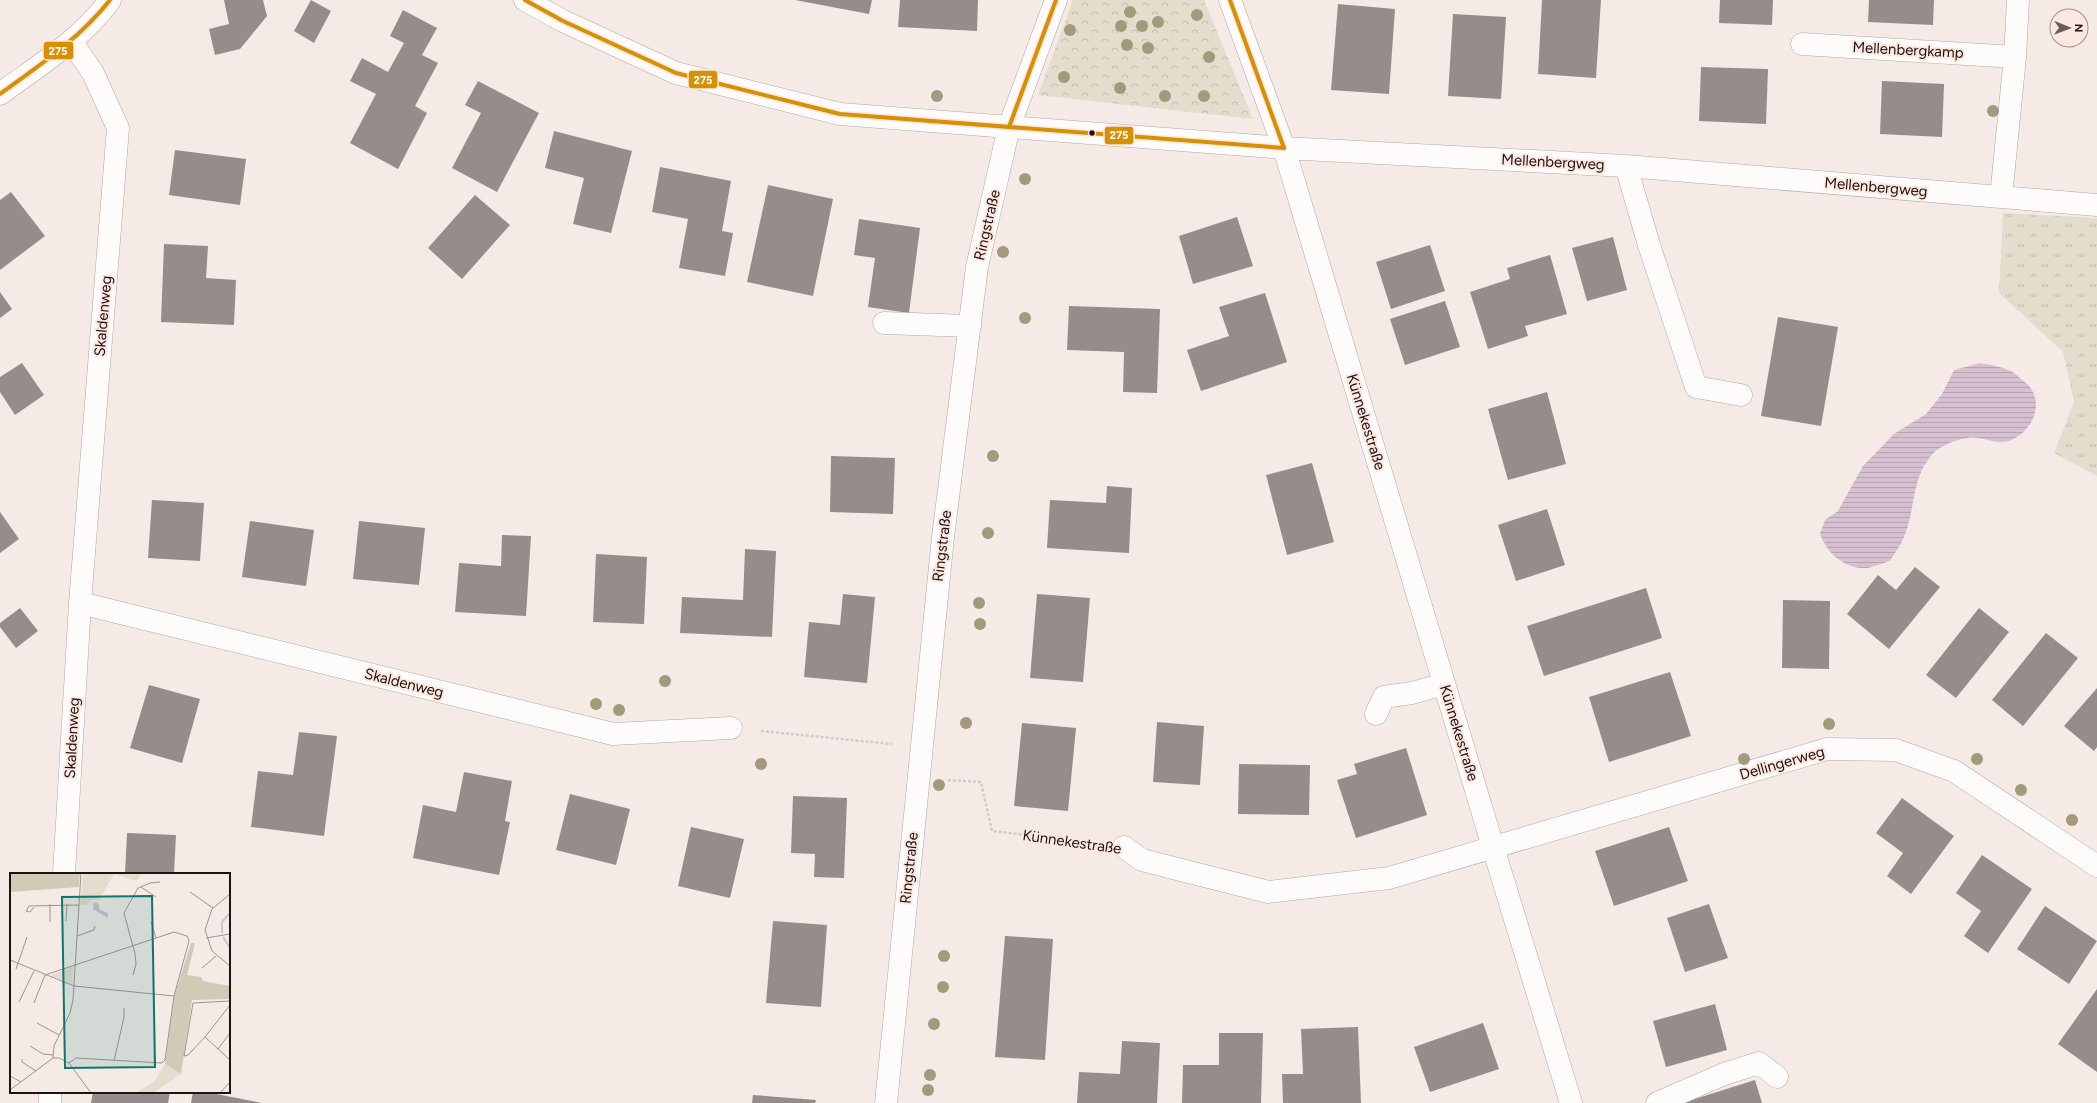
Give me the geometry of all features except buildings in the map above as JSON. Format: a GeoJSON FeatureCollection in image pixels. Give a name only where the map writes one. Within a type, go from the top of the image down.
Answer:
{"type":"FeatureCollection","features":[{"type":"Feature","properties":{"kind":"street"},"geometry":{"type":"LineString","coordinates":[[0,94],[71,41],[99,16],[110,0]]}},
{"type":"Feature","properties":{"kind":"street","name":"Mellenbergweg"},"geometry":{"type":"LineString","coordinates":[[524,0],[563,21],[676,73],[840,114],[1284,148],[1626,166],[2097,205]]}},
{"type":"Feature","properties":{"kind":"street","name":"Ringstraße"},"geometry":{"type":"LineString","coordinates":[[886,1103],[920,746],[943,536],[977,266],[1009,127],[1056,0]]}},
{"type":"Feature","properties":{"kind":"street","name":"Künnekestraße"},"geometry":{"type":"LineString","coordinates":[[1230,0],[1284,148],[1493,848],[1572,1103]]}},
{"type":"Feature","properties":{"kind":"street"},"geometry":{"type":"LineString","coordinates":[[2001,197],[2015,57],[2018,0]]}},
{"type":"Feature","properties":{"kind":"street","name":"Skaldenweg"},"geometry":{"type":"LineString","coordinates":[[64,873],[80,602],[118,128],[93,73],[71,41]]}},
{"type":"Feature","properties":{"kind":"street","name":"Mellenbergkamp"},"geometry":{"type":"LineString","coordinates":[[1802,44],[2015,57]]}},
{"type":"Feature","properties":{"kind":"street"},"geometry":{"type":"LineString","coordinates":[[1626,166],[1649,245],[1696,387],[1741,395]]}},
{"type":"Feature","properties":{"kind":"street"},"geometry":{"type":"LineString","coordinates":[[884,323],[970,326]]}},
{"type":"Feature","properties":{"kind":"street","name":"Skaldenweg"},"geometry":{"type":"LineString","coordinates":[[80,602],[613,734],[731,728]]}},
{"type":"Feature","properties":{"kind":"street"},"geometry":{"type":"LineString","coordinates":[[1376,714],[1384,697],[1412,693],[1444,684]]}},
{"type":"Feature","properties":{"kind":"street","name":"Dellingerweg"},"geometry":{"type":"LineString","coordinates":[[1493,848],[1828,749],[1896,750],[1954,771],[2097,866]]}},
{"type":"Feature","properties":{"kind":"street","name":"Künnekestraße"},"geometry":{"type":"LineString","coordinates":[[1124,847],[1142,860],[1268,892],[1389,878],[1493,848]]}},
{"type":"Feature","properties":{"kind":"street"},"geometry":{"type":"LineString","coordinates":[[1656,1103],[1724,1074],[1759,1063],[1777,1077]]}},
{"type":"Feature","properties":{"kind":"path"},"geometry":{"type":"LineString","coordinates":[[731,728],[920,746]]}},
{"type":"Feature","properties":{"kind":"path","name":"Künnekestraße"},"geometry":{"type":"LineString","coordinates":[[918,777],[981,782],[992,831],[1124,847]]}},
{"type":"Feature","properties":{"kind":"green space"},"geometry":{"type":"Polygon","coordinates":[[[1073,0],[1204,0],[1253,119],[1038,95],[1073,0]]]}},
{"type":"Feature","properties":{"kind":"green space"},"geometry":{"type":"Polygon","coordinates":[[[2003,213],[2097,218],[2097,476],[2054,453],[2074,402],[2063,352],[1999,293],[2003,213]]]}},
{"type":"Feature","properties":{"kind":"shaded area"},"geometry":{"type":"Polygon","coordinates":[[[1980,363],[2007,369],[2017,375],[2031,389],[2036,405],[2035,413],[2028,427],[2016,438],[2005,442],[1973,437],[1952,442],[1939,449],[1930,457],[1920,475],[1904,538],[1890,561],[1865,568],[1855,567],[1842,562],[1827,547],[1820,534],[1825,520],[1838,511],[1863,466],[1894,434],[1926,414],[1942,394],[1954,370],[1980,363]]]}},
{"type":"Feature","properties":{"kind":"transit line","name":"275"},"geometry":{"type":"LineString","coordinates":[[0,94],[58,51],[85,27],[110,0]]}},
{"type":"Feature","properties":{"kind":"transit line","name":"275"},"geometry":{"type":"LineString","coordinates":[[525,0],[563,21],[676,73],[840,114],[1284,148]]}},
{"type":"Feature","properties":{"kind":"transit line","name":"275"},"geometry":{"type":"LineString","coordinates":[[1009,127],[1056,0]]}},
{"type":"Feature","properties":{"kind":"transit line","name":"275"},"geometry":{"type":"LineString","coordinates":[[1230,0],[1284,148]]}}]}
